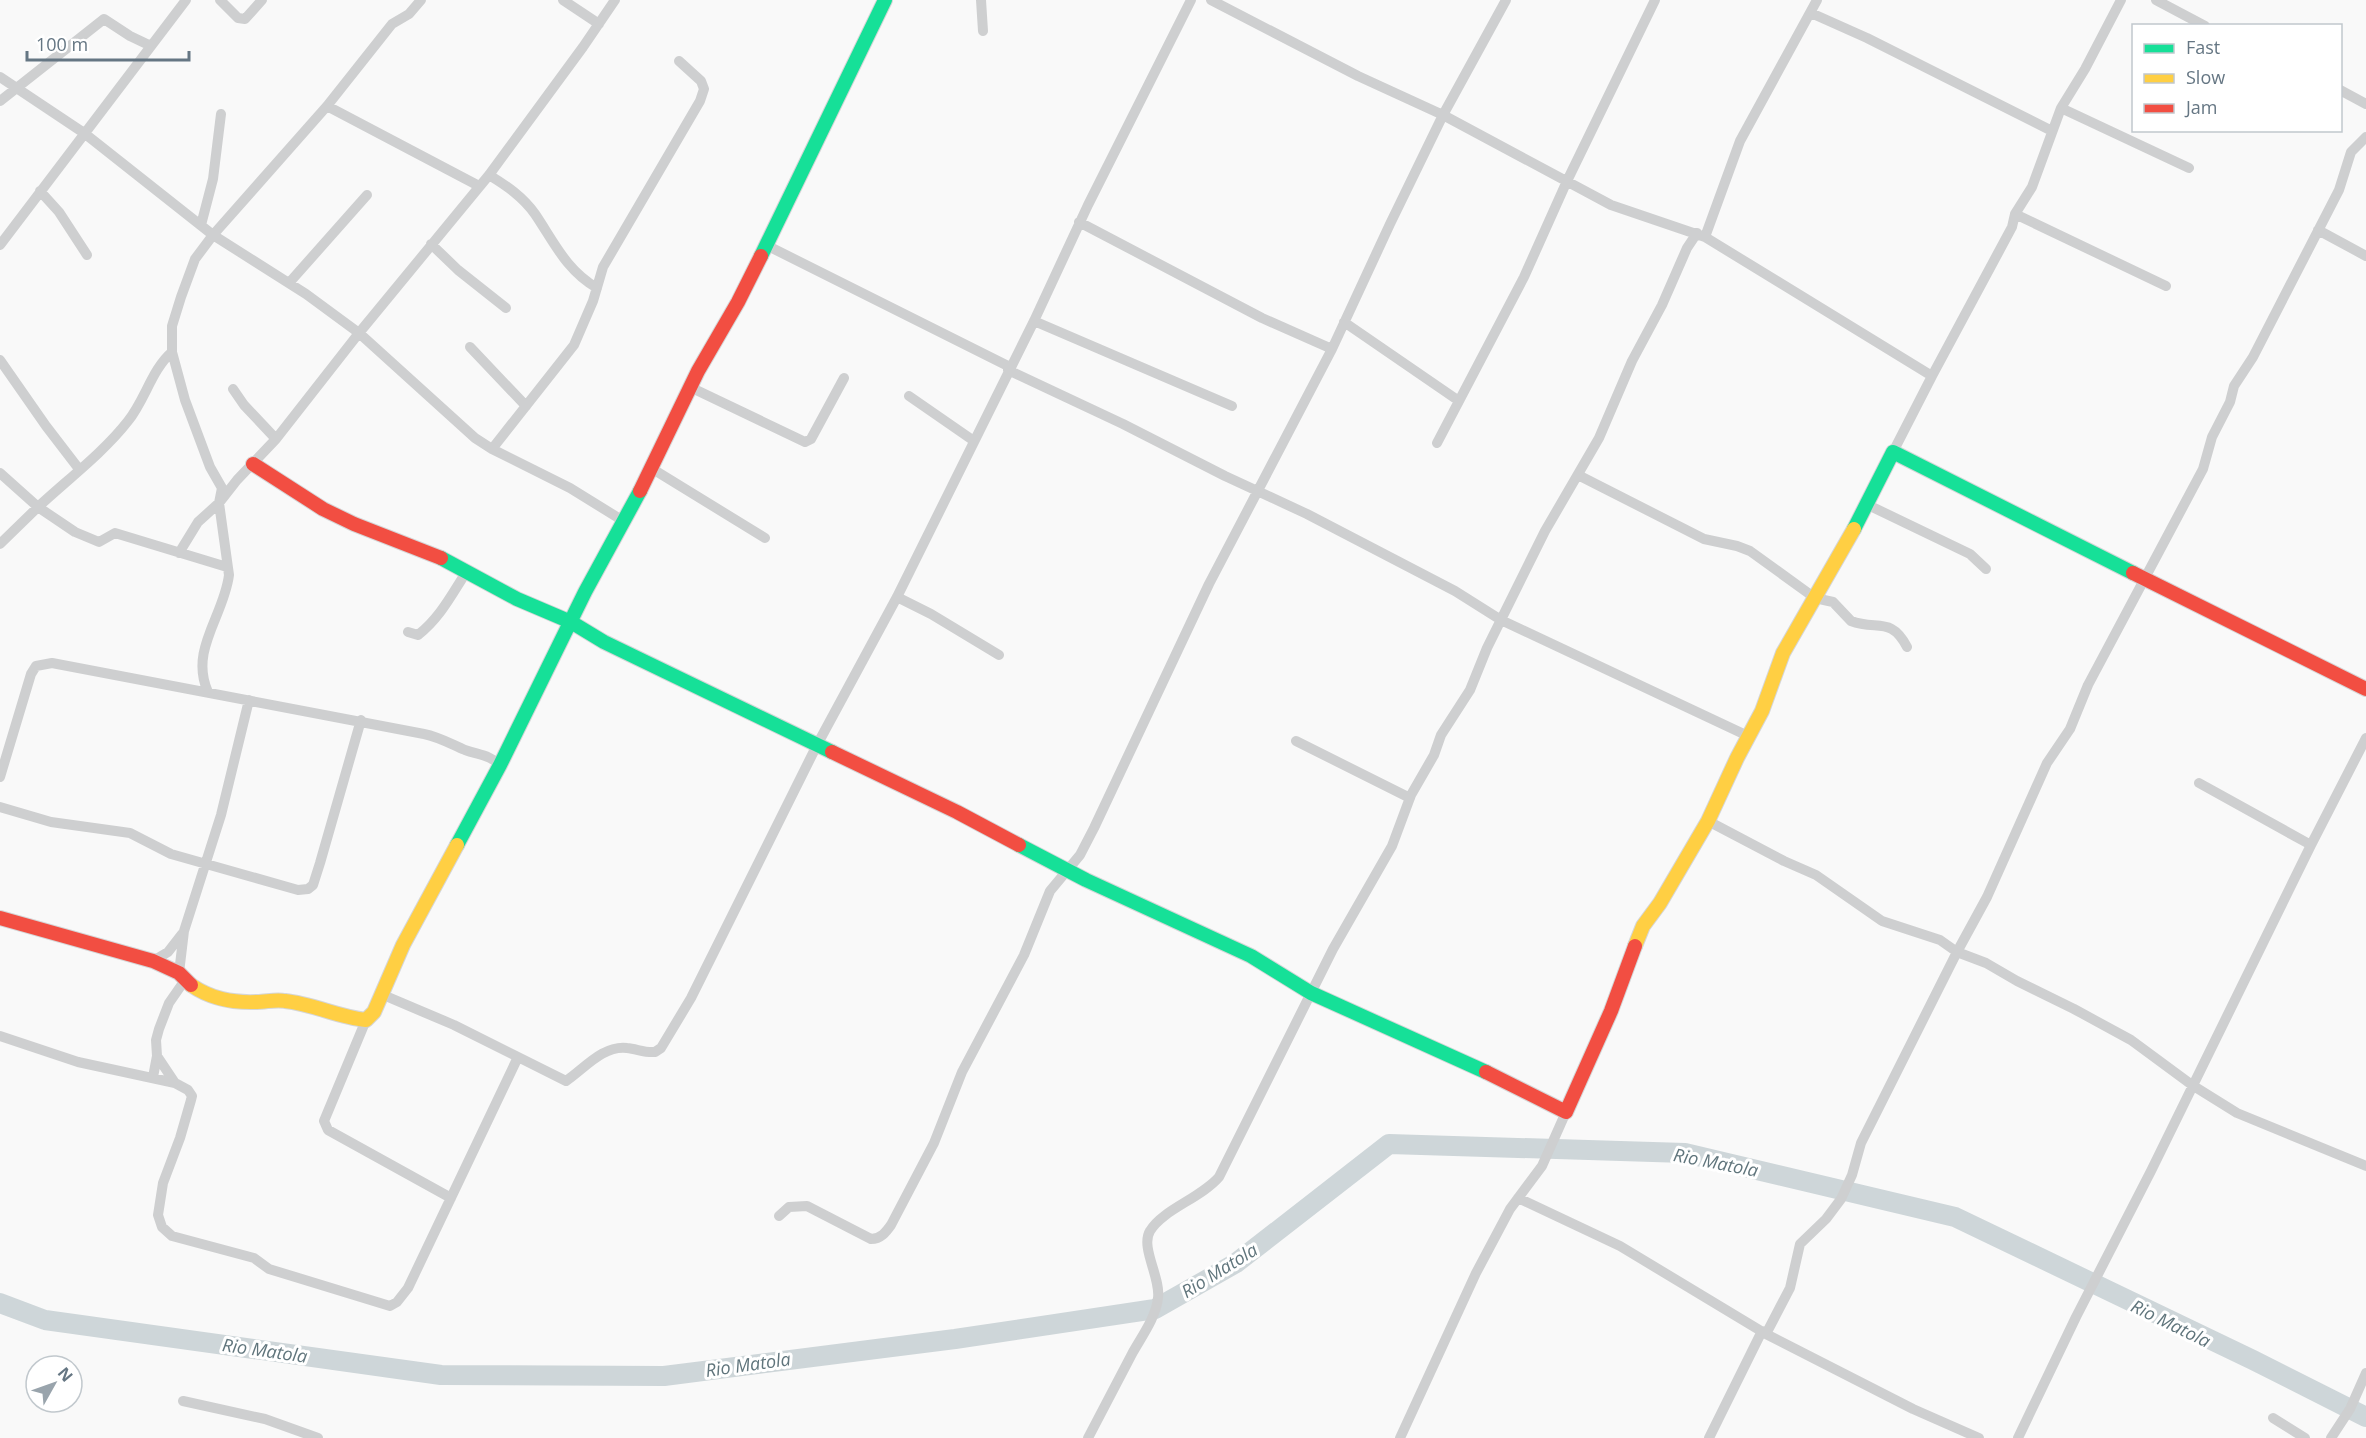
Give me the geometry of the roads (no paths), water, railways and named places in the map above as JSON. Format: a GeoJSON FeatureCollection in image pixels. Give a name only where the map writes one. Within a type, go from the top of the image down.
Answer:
{"type":"FeatureCollection","features":[{"type":"Feature","properties":{"kind":"street"},"geometry":{"type":"LineString","coordinates":[[0,245],[186,0]]}},
{"type":"Feature","properties":{"kind":"street"},"geometry":{"type":"LineString","coordinates":[[220,0],[238,18],[245,19],[262,0]]}},
{"type":"Feature","properties":{"kind":"street"},"geometry":{"type":"LineString","coordinates":[[208,692],[201,676],[202,662],[210,630],[227,586],[227,567],[219,503],[222,491],[219,479],[210,467],[185,400],[172,352],[172,326],[186,280],[195,259],[213,235],[327,106],[392,24],[409,14],[421,0]]}},
{"type":"Feature","properties":{"kind":"street"},"geometry":{"type":"LineString","coordinates":[[563,0],[599,24]]}},
{"type":"Feature","properties":{"kind":"street"},"geometry":{"type":"LineString","coordinates":[[179,553],[198,522],[219,503],[237,480],[276,439],[359,333],[489,175],[615,0]]}},
{"type":"Feature","properties":{"kind":"street"},"geometry":{"type":"LineString","coordinates":[[451,1198],[328,1130],[324,1121],[366,1020],[374,1012],[403,945],[496,761],[507,751],[585,592],[625,522],[692,388],[698,371],[738,302],[815,148],[885,0]]}},
{"type":"Feature","properties":{"kind":"street"},"geometry":{"type":"LineString","coordinates":[[981,0],[983,30]]}},
{"type":"Feature","properties":{"kind":"street"},"geometry":{"type":"LineString","coordinates":[[381,994],[454,1025],[566,1081],[582,1071],[598,1056],[612,1050],[625,1047],[655,1052],[661,1048],[691,998],[818,745],[897,597],[1034,321],[1079,222],[1191,0]]}},
{"type":"Feature","properties":{"kind":"street"},"geometry":{"type":"LineString","coordinates":[[1210,0],[1358,76],[1443,115],[1611,205],[1701,235],[1932,376]]}},
{"type":"Feature","properties":{"kind":"street"},"geometry":{"type":"LineString","coordinates":[[779,1216],[789,1207],[807,1206],[871,1239],[885,1234],[934,1143],[962,1072],[1024,955],[1050,891],[1080,855],[1094,828],[1179,646],[1332,349],[1443,115],[1506,0]]}},
{"type":"Feature","properties":{"kind":"street"},"geometry":{"type":"LineString","coordinates":[[1437,443],[1524,277],[1567,181],[1655,0]]}},
{"type":"Feature","properties":{"kind":"street"},"geometry":{"type":"LineString","coordinates":[[1088,1438],[1149,1323],[1158,1299],[1147,1243],[1150,1230],[1162,1218],[1193,1200],[1219,1177],[1333,950],[1392,846],[1410,798],[1434,755],[1440,735],[1470,690],[1487,648],[1545,531],[1599,438],[1624,379],[1687,248],[1701,235],[1740,141],[1816,0]]}},
{"type":"Feature","properties":{"kind":"street"},"geometry":{"type":"LineString","coordinates":[[1400,1438],[1498,1229],[1542,1166],[1611,1011],[1643,926],[1660,903],[1708,821],[1762,711],[1783,653],[1866,504],[2012,227],[2015,214],[2032,187],[2061,108],[2085,69],[2121,0]]}},
{"type":"Feature","properties":{"kind":"street"},"geometry":{"type":"LineString","coordinates":[[2156,0],[2201,24]]}},
{"type":"Feature","properties":{"kind":"street"},"geometry":{"type":"LineString","coordinates":[[1811,13],[1867,38],[2052,131]]}},
{"type":"Feature","properties":{"kind":"street"},"geometry":{"type":"LineString","coordinates":[[0,100],[104,19],[151,46],[158,37]]}},
{"type":"Feature","properties":{"kind":"street"},"geometry":{"type":"LineString","coordinates":[[492,449],[574,345],[603,267],[700,101],[704,89],[701,81],[679,61]]}},
{"type":"Feature","properties":{"kind":"street"},"geometry":{"type":"LineString","coordinates":[[0,77],[84,133],[213,235],[288,283],[359,333],[475,438],[492,449],[570,488],[625,522]]}},
{"type":"Feature","properties":{"kind":"street"},"geometry":{"type":"LineString","coordinates":[[2342,91],[2366,104]]}},
{"type":"Feature","properties":{"kind":"street"},"geometry":{"type":"LineString","coordinates":[[327,106],[479,186]]}},
{"type":"Feature","properties":{"kind":"street"},"geometry":{"type":"LineString","coordinates":[[2061,108],[2189,168]]}},
{"type":"Feature","properties":{"kind":"street"},"geometry":{"type":"LineString","coordinates":[[201,225],[213,179],[221,114]]}},
{"type":"Feature","properties":{"kind":"street"},"geometry":{"type":"LineString","coordinates":[[1708,1438],[1790,1288],[1800,1244],[1826,1219],[1841,1199],[1852,1175],[1861,1143],[1957,952],[1988,897],[2048,763],[2070,729],[2088,685],[2203,469],[2212,437],[2230,402],[2235,386],[2253,357],[2339,190],[2351,152],[2366,138]]}},
{"type":"Feature","properties":{"kind":"street"},"geometry":{"type":"LineString","coordinates":[[489,175],[519,195],[575,273],[597,288]]}},
{"type":"Feature","properties":{"kind":"street"},"geometry":{"type":"LineString","coordinates":[[40,191],[59,212],[87,255]]}},
{"type":"Feature","properties":{"kind":"street"},"geometry":{"type":"LineString","coordinates":[[288,283],[367,195]]}},
{"type":"Feature","properties":{"kind":"street"},"geometry":{"type":"LineString","coordinates":[[2015,214],[2166,286]]}},
{"type":"Feature","properties":{"kind":"street"},"geometry":{"type":"LineString","coordinates":[[1079,222],[1262,318],[1332,349]]}},
{"type":"Feature","properties":{"kind":"street"},"geometry":{"type":"LineString","coordinates":[[1683,229],[1687,248]]}},
{"type":"Feature","properties":{"kind":"street"},"geometry":{"type":"LineString","coordinates":[[2318,230],[2366,256]]}},
{"type":"Feature","properties":{"kind":"street"},"geometry":{"type":"LineString","coordinates":[[431,244],[458,270],[506,308]]}},
{"type":"Feature","properties":{"kind":"street"},"geometry":{"type":"LineString","coordinates":[[766,245],[1009,369],[1307,514],[1455,591],[1501,620],[1748,736]]}},
{"type":"Feature","properties":{"kind":"street"},"geometry":{"type":"LineString","coordinates":[[1034,321],[1232,406]]}},
{"type":"Feature","properties":{"kind":"street"},"geometry":{"type":"LineString","coordinates":[[1344,322],[1459,401]]}},
{"type":"Feature","properties":{"kind":"street"},"geometry":{"type":"LineString","coordinates":[[470,347],[526,406]]}},
{"type":"Feature","properties":{"kind":"street"},"geometry":{"type":"LineString","coordinates":[[0,543],[118,435],[131,418],[161,364],[172,352]]}},
{"type":"Feature","properties":{"kind":"street"},"geometry":{"type":"LineString","coordinates":[[0,360],[79,469]]}},
{"type":"Feature","properties":{"kind":"street"},"geometry":{"type":"LineString","coordinates":[[692,388],[805,442],[811,439],[844,378]]}},
{"type":"Feature","properties":{"kind":"street"},"geometry":{"type":"LineString","coordinates":[[233,389],[244,405],[276,439]]}},
{"type":"Feature","properties":{"kind":"street"},"geometry":{"type":"LineString","coordinates":[[909,396],[974,441]]}},
{"type":"Feature","properties":{"kind":"street"},"geometry":{"type":"LineString","coordinates":[[1893,452],[2366,689]]}},
{"type":"Feature","properties":{"kind":"street"},"geometry":{"type":"LineString","coordinates":[[252,464],[323,509],[354,525],[424,550],[517,599],[571,622],[604,642],[957,812],[1067,870],[1251,956],[1311,993],[1512,1084],[1566,1112]]}},
{"type":"Feature","properties":{"kind":"street"},"geometry":{"type":"LineString","coordinates":[[651,468],[765,537]]}},
{"type":"Feature","properties":{"kind":"street"},"geometry":{"type":"LineString","coordinates":[[0,473],[38,507],[75,532],[99,542],[115,533],[227,567]]}},
{"type":"Feature","properties":{"kind":"street"},"geometry":{"type":"LineString","coordinates":[[1578,475],[1704,539],[1744,548],[1815,598],[1833,602],[1851,621],[1885,625],[1894,629],[1907,647]]}},
{"type":"Feature","properties":{"kind":"street"},"geometry":{"type":"LineString","coordinates":[[219,479],[237,480]]}},
{"type":"Feature","properties":{"kind":"street"},"geometry":{"type":"LineString","coordinates":[[1866,504],[1970,554],[1986,569]]}},
{"type":"Feature","properties":{"kind":"street"},"geometry":{"type":"LineString","coordinates":[[408,632],[418,635],[427,628],[443,610],[467,571]]}},
{"type":"Feature","properties":{"kind":"street"},"geometry":{"type":"LineString","coordinates":[[897,597],[931,614],[999,655]]}},
{"type":"Feature","properties":{"kind":"street"},"geometry":{"type":"LineString","coordinates":[[0,777],[27,685],[36,666],[52,663],[361,720],[439,737],[467,751],[496,761]]}},
{"type":"Feature","properties":{"kind":"street"},"geometry":{"type":"LineString","coordinates":[[192,688],[201,676]]}},
{"type":"Feature","properties":{"kind":"street"},"geometry":{"type":"LineString","coordinates":[[153,1077],[157,1056],[156,1040],[168,1003],[182,977],[184,931],[221,815],[249,700]]}},
{"type":"Feature","properties":{"kind":"street"},"geometry":{"type":"LineString","coordinates":[[0,807],[51,822],[130,833],[171,854],[204,864],[298,890],[311,887],[361,720]]}},
{"type":"Feature","properties":{"kind":"street"},"geometry":{"type":"LineString","coordinates":[[2018,1438],[2366,738]]}},
{"type":"Feature","properties":{"kind":"street"},"geometry":{"type":"LineString","coordinates":[[1296,741],[1410,798]]}},
{"type":"Feature","properties":{"kind":"street"},"geometry":{"type":"LineString","coordinates":[[2199,783],[2311,845]]}},
{"type":"Feature","properties":{"kind":"street"},"geometry":{"type":"LineString","coordinates":[[1708,821],[1816,875],[1882,921],[1940,940],[1957,952],[1986,963],[2122,1036],[2237,1113],[2366,1166]]}},
{"type":"Feature","properties":{"kind":"street"},"geometry":{"type":"LineString","coordinates":[[0,918],[153,961],[211,997],[221,1000],[255,1002],[282,1000],[347,1018],[366,1020]]}},
{"type":"Feature","properties":{"kind":"street"},"geometry":{"type":"LineString","coordinates":[[153,961],[168,952],[184,931]]}},
{"type":"Feature","properties":{"kind":"street"},"geometry":{"type":"LineString","coordinates":[[0,1036],[78,1062],[136,1076],[153,1077],[175,1083],[188,1090],[192,1096],[180,1138],[163,1183],[158,1215],[162,1227],[172,1236],[254,1258],[269,1269],[390,1306],[397,1302],[408,1288],[518,1057]]}},
{"type":"Feature","properties":{"kind":"street"},"geometry":{"type":"LineString","coordinates":[[157,1056],[175,1083]]}},
{"type":"Feature","properties":{"kind":"street"},"geometry":{"type":"LineString","coordinates":[[1518,1198],[1620,1246],[1764,1333],[1913,1409],[1979,1438]]}},
{"type":"Feature","properties":{"kind":"street"},"geometry":{"type":"LineString","coordinates":[[2331,1438],[2350,1409],[2366,1373]]}},
{"type":"Feature","properties":{"kind":"street"},"geometry":{"type":"LineString","coordinates":[[183,1401],[265,1419],[318,1438]]}},
{"type":"Feature","properties":{"kind":"street"},"geometry":{"type":"LineString","coordinates":[[2273,1418],[2305,1438]]}},
{"type":"Feature","properties":{"kind":"waterway","name":"Rio Matola"},"geometry":{"type":"LineString","coordinates":[[0,1303],[45,1320],[441,1375],[664,1376],[955,1339],[1155,1309],[1236,1263],[1389,1144],[1685,1153],[1955,1217],[2253,1360],[2366,1417]]}}]}
